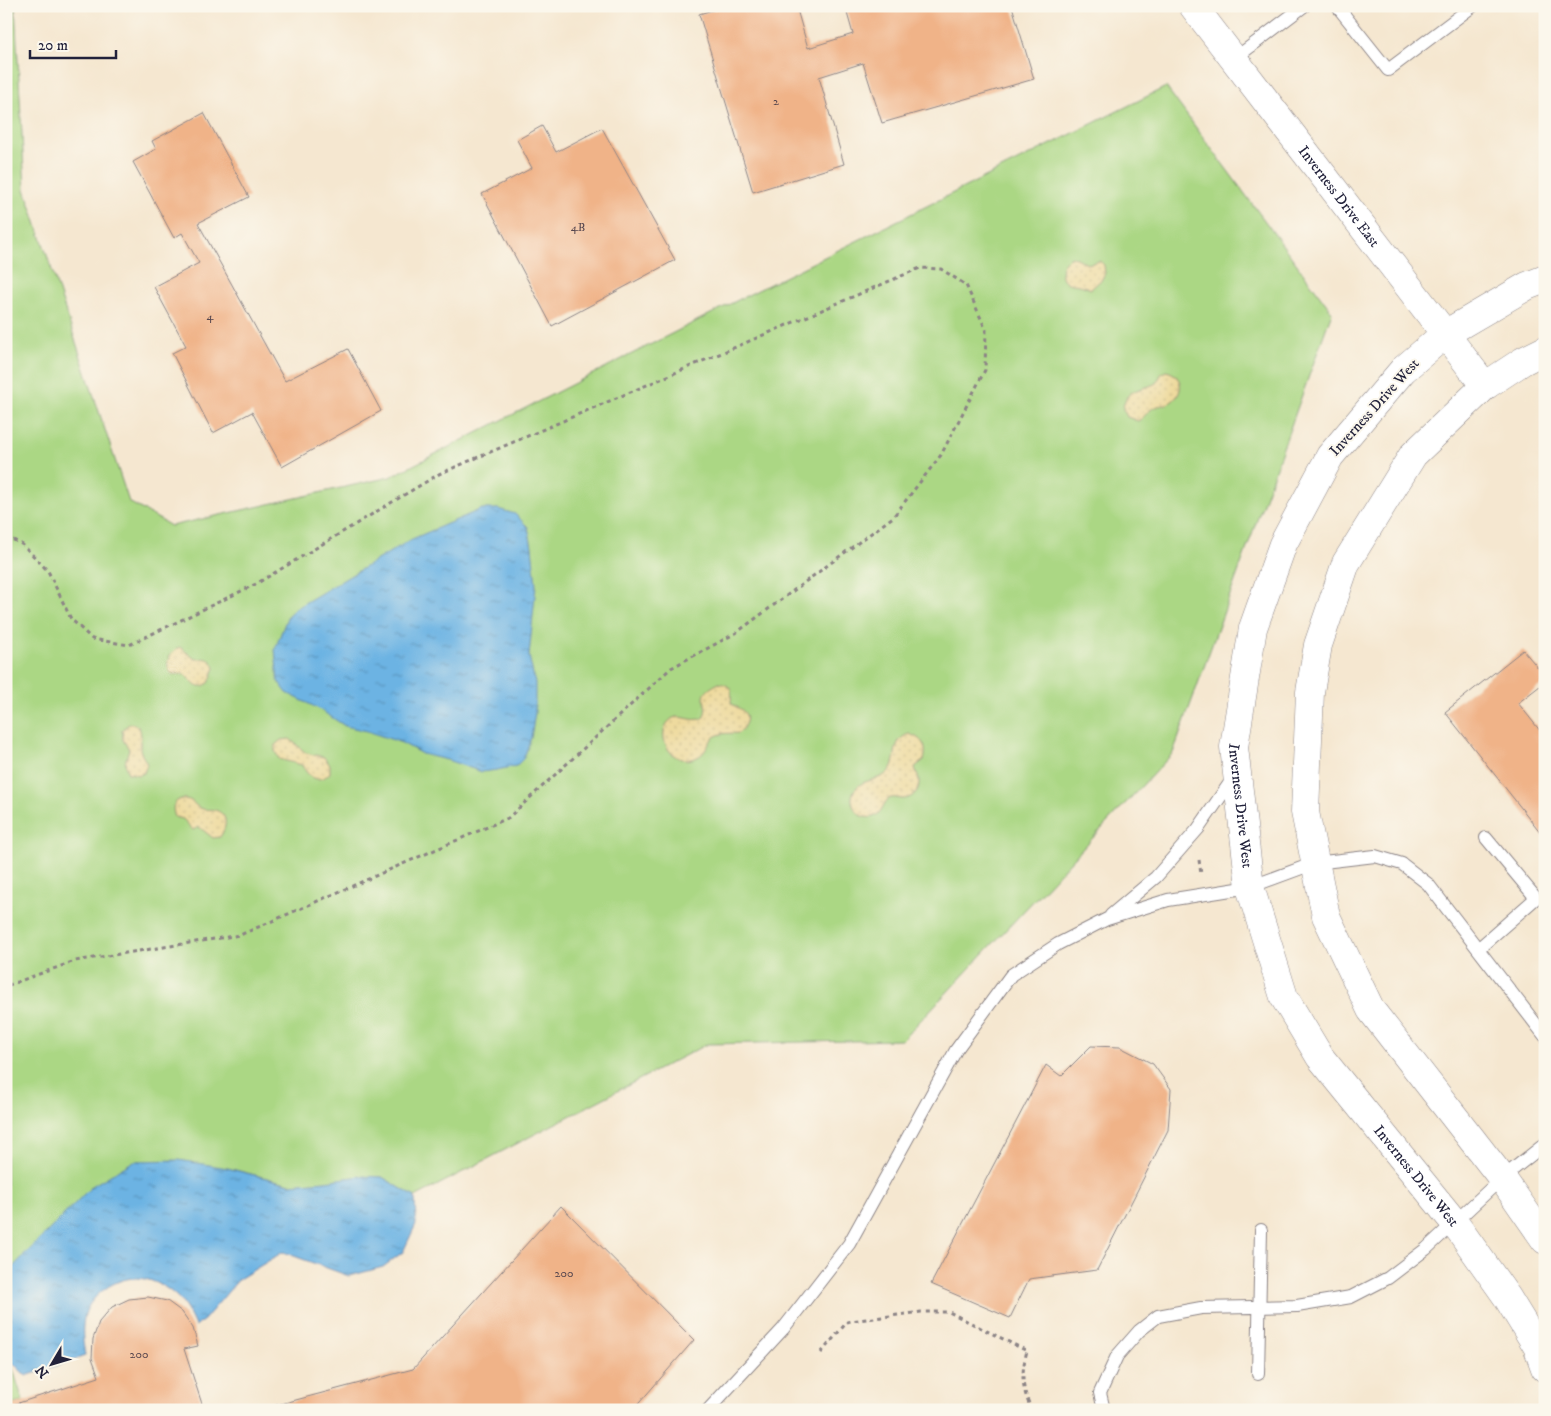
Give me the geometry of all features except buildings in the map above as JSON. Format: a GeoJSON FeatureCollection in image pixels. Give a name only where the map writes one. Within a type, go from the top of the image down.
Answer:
{"type":"FeatureCollection","features":[{"type":"Feature","properties":{"kind":"main road","name":"Inverness Drive East"},"geometry":{"type":"LineString","coordinates":[[1193,6],[1485,386]]}},
{"type":"Feature","properties":{"kind":"main road","name":"Inverness Drive West"},"geometry":{"type":"LineString","coordinates":[[1545,279],[1527,286],[1445,334],[1403,370],[1330,456],[1283,544],[1253,628],[1234,747],[1250,887],[1284,997],[1320,1057],[1454,1222],[1507,1297],[1537,1346],[1545,1368]]}},
{"type":"Feature","properties":{"kind":"main road"},"geometry":{"type":"LineString","coordinates":[[1545,350],[1523,361],[1485,386],[1413,455],[1346,564],[1318,646],[1310,692],[1305,812],[1326,916],[1371,1010],[1502,1178],[1545,1240]]}},
{"type":"Feature","properties":{"kind":"lane"},"geometry":{"type":"LineString","coordinates":[[1234,59],[1304,6]]}},
{"type":"Feature","properties":{"kind":"lane"},"geometry":{"type":"LineString","coordinates":[[1338,6],[1388,70],[1473,6]]}},
{"type":"Feature","properties":{"kind":"lane"},"geometry":{"type":"LineString","coordinates":[[1106,919],[1161,871],[1198,829],[1237,773]]}},
{"type":"Feature","properties":{"kind":"lane"},"geometry":{"type":"LineString","coordinates":[[1478,949],[1536,898],[1486,838]]}},
{"type":"Feature","properties":{"kind":"lane"},"geometry":{"type":"LineString","coordinates":[[708,1410],[783,1330],[849,1244],[956,1050],[1011,975],[1058,944],[1106,919],[1168,900],[1250,887],[1315,863],[1375,856],[1402,864],[1428,884],[1545,1036]]}},
{"type":"Feature","properties":{"kind":"lane"},"geometry":{"type":"LineString","coordinates":[[1104,1410],[1100,1393],[1117,1356],[1138,1331],[1158,1316],[1201,1308],[1297,1306],[1351,1298],[1388,1278],[1426,1249],[1502,1178],[1545,1144]]}},
{"type":"Feature","properties":{"kind":"lane"},"geometry":{"type":"LineString","coordinates":[[1258,1374],[1261,1230]]}},
{"type":"Feature","properties":{"kind":"path"},"geometry":{"type":"LineString","coordinates":[[6,536],[23,545],[48,571],[71,618],[92,639],[129,645],[256,584],[439,474],[920,268],[941,269],[966,285],[986,330],[985,370],[941,455],[893,517],[736,633],[671,668],[508,818],[240,935],[75,961],[6,986]]}},
{"type":"Feature","properties":{"kind":"path"},"geometry":{"type":"LineString","coordinates":[[821,1353],[847,1322],[921,1312],[949,1312],[1027,1351],[1022,1373],[1024,1390],[1032,1410]]}},
{"type":"Feature","properties":{"kind":"green space"},"geometry":{"type":"Polygon","coordinates":[[[6,6],[15,6],[25,189],[129,502],[171,526],[390,477],[746,296],[1166,87],[1332,312],[1173,753],[902,1040],[707,1044],[415,1197],[382,1177],[290,1184],[227,1168],[16,1265],[6,1274],[6,6]]]}},
{"type":"Feature","properties":{"kind":"green space"},"geometry":{"type":"Polygon","coordinates":[[[6,1359],[10,1360],[23,1401],[6,1407],[6,1359]]]}},
{"type":"Feature","properties":{"kind":"sand"},"geometry":{"type":"Polygon","coordinates":[[[1072,257],[1087,264],[1100,261],[1104,265],[1105,273],[1102,279],[1091,289],[1070,284],[1063,279],[1062,266],[1072,257]]]}},
{"type":"Feature","properties":{"kind":"sand"},"geometry":{"type":"Polygon","coordinates":[[[1166,371],[1172,373],[1179,380],[1180,389],[1176,398],[1169,403],[1153,408],[1138,421],[1127,417],[1123,409],[1127,397],[1135,391],[1156,383],[1162,373],[1166,371]]]}},
{"type":"Feature","properties":{"kind":"sand"},"geometry":{"type":"Polygon","coordinates":[[[180,647],[195,659],[205,659],[212,662],[215,668],[209,683],[203,686],[196,686],[184,674],[171,674],[168,666],[170,655],[180,647]]]}},
{"type":"Feature","properties":{"kind":"sand"},"geometry":{"type":"Polygon","coordinates":[[[719,683],[731,689],[731,703],[745,713],[747,719],[743,727],[739,733],[719,735],[713,738],[705,751],[698,757],[683,759],[676,757],[670,752],[664,738],[664,730],[667,723],[676,717],[695,720],[703,718],[706,708],[704,696],[706,692],[719,683]]]}},
{"type":"Feature","properties":{"kind":"sand"},"geometry":{"type":"Polygon","coordinates":[[[130,723],[139,728],[141,753],[147,764],[144,773],[139,775],[128,773],[126,767],[129,749],[123,740],[122,730],[130,723]]]}},
{"type":"Feature","properties":{"kind":"sand"},"geometry":{"type":"Polygon","coordinates":[[[909,734],[921,740],[925,751],[924,760],[915,767],[919,778],[917,791],[906,799],[888,799],[879,813],[873,817],[863,816],[858,813],[852,799],[855,789],[862,783],[886,774],[893,764],[896,747],[903,737],[909,734]]]}},
{"type":"Feature","properties":{"kind":"sand"},"geometry":{"type":"Polygon","coordinates":[[[290,739],[306,753],[324,757],[330,765],[330,773],[326,777],[317,779],[310,776],[302,765],[279,759],[275,751],[275,745],[281,740],[290,739]]]}},
{"type":"Feature","properties":{"kind":"sand"},"geometry":{"type":"Polygon","coordinates":[[[181,799],[191,801],[199,808],[215,810],[223,814],[225,825],[220,837],[213,838],[199,827],[193,830],[183,819],[175,817],[173,806],[181,799]]]}},
{"type":"Feature","properties":{"kind":"water"},"geometry":{"type":"Polygon","coordinates":[[[482,509],[498,509],[515,514],[528,527],[532,547],[536,585],[529,656],[535,683],[535,713],[531,738],[524,758],[516,766],[482,772],[422,754],[402,743],[345,726],[319,709],[287,693],[278,681],[275,649],[288,615],[296,608],[412,539],[482,509]]]}},
{"type":"Feature","properties":{"kind":"water"},"geometry":{"type":"Polygon","coordinates":[[[179,1160],[227,1168],[290,1184],[361,1176],[382,1177],[415,1197],[416,1224],[403,1252],[383,1267],[349,1276],[283,1252],[239,1279],[204,1320],[195,1326],[181,1301],[166,1288],[141,1278],[128,1279],[112,1284],[98,1294],[85,1314],[83,1341],[85,1356],[26,1376],[10,1360],[6,1359],[6,1274],[92,1186],[134,1161],[179,1160]]]}}]}
